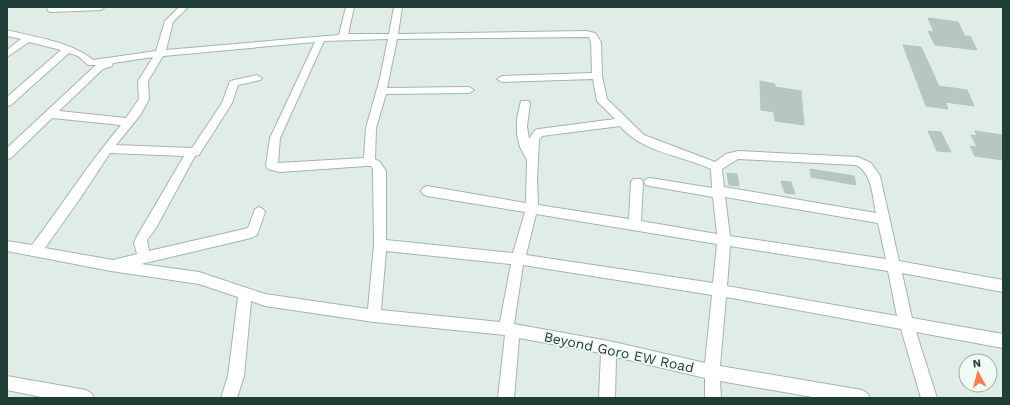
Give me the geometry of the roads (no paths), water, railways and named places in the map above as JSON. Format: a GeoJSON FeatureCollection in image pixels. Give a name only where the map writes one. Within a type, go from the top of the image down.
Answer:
{"type":"FeatureCollection","features":[{"type":"Feature","properties":{"kind":"street"},"geometry":{"type":"LineString","coordinates":[[51,7],[51,10],[61,10],[101,7]]}},
{"type":"Feature","properties":{"kind":"street"},"geometry":{"type":"LineString","coordinates":[[35,251],[75,197],[107,150],[137,112],[144,99],[143,81],[160,53],[170,19],[184,7]]}},
{"type":"Feature","properties":{"kind":"street"},"geometry":{"type":"LineString","coordinates":[[343,37],[350,7]]}},
{"type":"Feature","properties":{"kind":"street"},"geometry":{"type":"LineString","coordinates":[[369,162],[371,128],[394,36],[398,7]]}},
{"type":"Feature","properties":{"kind":"street"},"geometry":{"type":"LineString","coordinates":[[7,33],[68,49],[81,54],[91,63],[123,60],[160,53],[343,37],[592,35],[596,42],[598,76],[602,101],[615,111],[627,128],[640,138],[716,167]]}},
{"type":"Feature","properties":{"kind":"street"},"geometry":{"type":"LineString","coordinates":[[7,54],[27,39]]}},
{"type":"Feature","properties":{"kind":"street"},"geometry":{"type":"LineString","coordinates":[[321,39],[275,138],[272,166],[280,168],[369,162],[376,163],[380,171],[380,245],[374,316]]}},
{"type":"Feature","properties":{"kind":"street"},"geometry":{"type":"LineString","coordinates":[[7,103],[68,49]]}},
{"type":"Feature","properties":{"kind":"street"},"geometry":{"type":"LineString","coordinates":[[7,155],[100,68],[123,60]]}},
{"type":"Feature","properties":{"kind":"street"},"geometry":{"type":"LineString","coordinates":[[502,79],[598,76]]}},
{"type":"Feature","properties":{"kind":"street"},"geometry":{"type":"LineString","coordinates":[[107,150],[197,151],[227,103],[235,82],[257,78]]}},
{"type":"Feature","properties":{"kind":"street"},"geometry":{"type":"LineString","coordinates":[[381,91],[470,90]]}},
{"type":"Feature","properties":{"kind":"street"},"geometry":{"type":"LineString","coordinates":[[525,103],[522,140],[526,151],[533,161]]}},
{"type":"Feature","properties":{"kind":"street"},"geometry":{"type":"LineString","coordinates":[[50,114],[128,122]]}},
{"type":"Feature","properties":{"kind":"street"},"geometry":{"type":"LineString","coordinates":[[506,398],[509,330],[518,259],[532,207],[531,179],[534,139],[539,133],[622,122]]}},
{"type":"Feature","properties":{"kind":"street"},"geometry":{"type":"LineString","coordinates":[[144,257],[140,243],[142,238],[152,224],[192,152]]}},
{"type":"Feature","properties":{"kind":"street"},"geometry":{"type":"LineString","coordinates":[[716,167],[730,156],[738,155],[858,161],[867,166],[874,176],[906,323],[929,398]]}},
{"type":"Feature","properties":{"kind":"street"},"geometry":{"type":"LineString","coordinates":[[713,398],[712,372],[718,290],[724,240],[716,167]]}},
{"type":"Feature","properties":{"kind":"street"},"geometry":{"type":"LineString","coordinates":[[635,225],[637,182]]}},
{"type":"Feature","properties":{"kind":"street"},"geometry":{"type":"LineString","coordinates":[[650,182],[883,219]]}},
{"type":"Feature","properties":{"kind":"street"},"geometry":{"type":"LineString","coordinates":[[427,191],[532,207],[724,240],[894,266],[1003,286]]}},
{"type":"Feature","properties":{"kind":"street"},"geometry":{"type":"LineString","coordinates":[[111,265],[247,234],[253,231],[259,212]]}},
{"type":"Feature","properties":{"kind":"street"},"geometry":{"type":"LineString","coordinates":[[380,245],[518,259],[718,290],[1003,341]]}},
{"type":"Feature","properties":{"kind":"street","name":"Beyond Goro EW Road"},"geometry":{"type":"LineString","coordinates":[[7,246],[111,265],[199,278],[265,300],[374,316],[509,330],[609,348],[712,372],[822,395],[862,398]]}},
{"type":"Feature","properties":{"kind":"street"},"geometry":{"type":"LineString","coordinates":[[229,398],[236,376],[245,294]]}},
{"type":"Feature","properties":{"kind":"street"},"geometry":{"type":"LineString","coordinates":[[607,398],[609,348]]}},
{"type":"Feature","properties":{"kind":"street"},"geometry":{"type":"LineString","coordinates":[[7,383],[86,398]]}}]}
